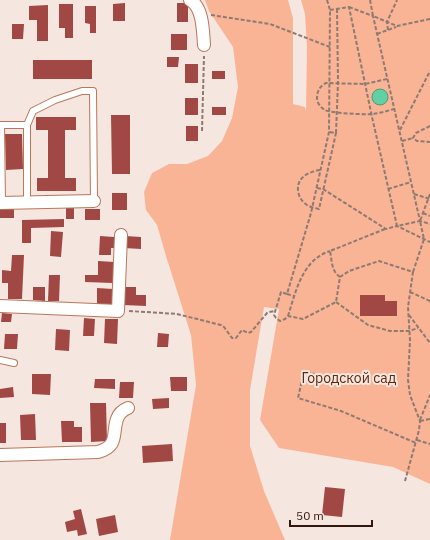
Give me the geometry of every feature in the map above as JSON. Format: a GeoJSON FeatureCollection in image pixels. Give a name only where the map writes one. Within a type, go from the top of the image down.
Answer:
{"type":"FeatureCollection","features":[{"type":"Feature","properties":{"kind":"street"},"geometry":{"type":"LineString","coordinates":[[190,0],[200,13],[204,44]]}},
{"type":"Feature","properties":{"kind":"street"},"geometry":{"type":"LineString","coordinates":[[1,203],[94,200]]}},
{"type":"Feature","properties":{"kind":"street"},"geometry":{"type":"LineString","coordinates":[[0,306],[118,311],[121,235]]}},
{"type":"Feature","properties":{"kind":"street"},"geometry":{"type":"LineString","coordinates":[[0,455],[98,452],[106,449],[113,442],[117,419],[122,412],[128,408]]}},
{"type":"Feature","properties":{"kind":"lane"},"geometry":{"type":"LineString","coordinates":[[27,202],[27,125],[33,111],[55,100],[82,91],[93,91],[94,200]]}},
{"type":"Feature","properties":{"kind":"lane"},"geometry":{"type":"LineString","coordinates":[[1,203],[1,125],[27,125]]}},
{"type":"Feature","properties":{"kind":"lane"},"geometry":{"type":"LineString","coordinates":[[0,360],[14,363]]}},
{"type":"Feature","properties":{"kind":"path"},"geometry":{"type":"LineString","coordinates":[[287,294],[312,207],[329,132],[330,10],[327,0]]}},
{"type":"Feature","properties":{"kind":"path"},"geometry":{"type":"LineString","coordinates":[[370,0],[424,239],[413,272],[408,308],[408,380],[410,395],[420,421]]}},
{"type":"Feature","properties":{"kind":"path"},"geometry":{"type":"LineString","coordinates":[[388,30],[387,22],[397,0]]}},
{"type":"Feature","properties":{"kind":"path"},"geometry":{"type":"LineString","coordinates":[[330,10],[349,7],[397,26]]}},
{"type":"Feature","properties":{"kind":"path"},"geometry":{"type":"LineString","coordinates":[[349,7],[397,226]]}},
{"type":"Feature","properties":{"kind":"path"},"geometry":{"type":"LineString","coordinates":[[320,170],[307,174],[298,185],[300,198],[307,205],[319,209],[336,133],[338,82],[337,9]]}},
{"type":"Feature","properties":{"kind":"path"},"geometry":{"type":"LineString","coordinates":[[200,13],[270,24],[330,48]]}},
{"type":"Feature","properties":{"kind":"path"},"geometry":{"type":"LineString","coordinates":[[377,34],[397,26],[430,19]]}},
{"type":"Feature","properties":{"kind":"path"},"geometry":{"type":"LineString","coordinates":[[202,131],[204,44]]}},
{"type":"Feature","properties":{"kind":"path"},"geometry":{"type":"LineString","coordinates":[[400,131],[430,71]]}},
{"type":"Feature","properties":{"kind":"path"},"geometry":{"type":"LineString","coordinates":[[387,79],[365,84],[326,82],[319,88],[317,98],[319,105],[325,111],[329,112],[372,115],[394,109]]}},
{"type":"Feature","properties":{"kind":"path"},"geometry":{"type":"LineString","coordinates":[[402,142],[413,138],[416,133],[430,126]]}},
{"type":"Feature","properties":{"kind":"path"},"geometry":{"type":"LineString","coordinates":[[329,132],[336,133]]}},
{"type":"Feature","properties":{"kind":"path"},"geometry":{"type":"LineString","coordinates":[[413,138],[417,141],[430,142]]}},
{"type":"Feature","properties":{"kind":"path"},"geometry":{"type":"LineString","coordinates":[[388,189],[412,182]]}},
{"type":"Feature","properties":{"kind":"path"},"geometry":{"type":"LineString","coordinates":[[316,188],[323,189],[386,229]]}},
{"type":"Feature","properties":{"kind":"path"},"geometry":{"type":"LineString","coordinates":[[414,194],[429,199]]}},
{"type":"Feature","properties":{"kind":"path"},"geometry":{"type":"LineString","coordinates":[[420,221],[430,194]]}},
{"type":"Feature","properties":{"kind":"path"},"geometry":{"type":"LineString","coordinates":[[425,206],[430,207]]}},
{"type":"Feature","properties":{"kind":"path"},"geometry":{"type":"LineString","coordinates":[[423,213],[430,216]]}},
{"type":"Feature","properties":{"kind":"path"},"geometry":{"type":"LineString","coordinates":[[294,296],[281,292],[274,315],[280,321],[288,316],[299,282],[310,264],[320,256],[386,229],[420,221],[430,224]]}},
{"type":"Feature","properties":{"kind":"path"},"geometry":{"type":"LineString","coordinates":[[397,226],[430,242]]}},
{"type":"Feature","properties":{"kind":"path"},"geometry":{"type":"LineString","coordinates":[[330,251],[334,271],[340,277]]}},
{"type":"Feature","properties":{"kind":"path"},"geometry":{"type":"LineString","coordinates":[[336,302],[340,277],[349,271],[379,261],[413,272]]}},
{"type":"Feature","properties":{"kind":"path"},"geometry":{"type":"LineString","coordinates":[[410,292],[430,301]]}},
{"type":"Feature","properties":{"kind":"path"},"geometry":{"type":"LineString","coordinates":[[288,316],[303,319],[336,302]]}},
{"type":"Feature","properties":{"kind":"path"},"geometry":{"type":"LineString","coordinates":[[336,302],[368,324],[390,331],[409,331],[418,328]]}},
{"type":"Feature","properties":{"kind":"path"},"geometry":{"type":"LineString","coordinates":[[118,311],[172,314],[192,318],[223,326],[234,339],[242,330],[248,333],[250,332],[267,313],[275,311]]}},
{"type":"Feature","properties":{"kind":"path"},"geometry":{"type":"LineString","coordinates":[[409,315],[430,343]]}},
{"type":"Feature","properties":{"kind":"path"},"geometry":{"type":"LineString","coordinates":[[345,383],[304,371],[298,398],[341,411],[416,441],[430,444]]}},
{"type":"Feature","properties":{"kind":"path"},"geometry":{"type":"LineString","coordinates":[[405,481],[419,430],[420,421],[430,395]]}},
{"type":"Feature","properties":{"kind":"path"},"geometry":{"type":"LineString","coordinates":[[420,421],[430,419]]}},
{"type":"Feature","properties":{"kind":"green space","name":"Городской сад"},"geometry":{"type":"Polygon","coordinates":[[[205,0],[288,0],[293,18],[293,104],[305,107],[306,111],[307,48],[305,14],[301,0],[430,0],[430,484],[393,467],[279,448],[260,420],[279,309],[264,307],[250,390],[250,446],[264,491],[285,540],[170,540],[196,385],[191,335],[157,225],[146,210],[144,192],[152,173],[169,164],[187,164],[208,156],[222,141],[232,118],[238,87],[233,47],[209,11],[205,0]]]}},
{"type":"Feature","properties":{"kind":"shaded area"},"geometry":{"type":"Polygon","coordinates":[[[380,89],[387,94],[388,97],[383,104],[380,105],[373,100],[372,97],[377,90],[380,89]]]}},
{"type":"Feature","properties":{"kind":"building"},"geometry":{"type":"Polygon","coordinates":[[[125,3],[125,21],[113,21],[113,4],[125,3]]]}},
{"type":"Feature","properties":{"kind":"building"},"geometry":{"type":"Polygon","coordinates":[[[177,3],[188,3],[188,22],[177,22],[177,3]]]}},
{"type":"Feature","properties":{"kind":"building"},"geometry":{"type":"Polygon","coordinates":[[[59,4],[73,4],[73,38],[65,38],[65,28],[59,28],[59,4]]]}},
{"type":"Feature","properties":{"kind":"building"},"geometry":{"type":"Polygon","coordinates":[[[48,5],[48,41],[37,41],[37,20],[29,20],[29,6],[48,5]]]}},
{"type":"Feature","properties":{"kind":"building"},"geometry":{"type":"Polygon","coordinates":[[[85,6],[96,6],[96,33],[90,33],[90,24],[85,23],[85,6]]]}},
{"type":"Feature","properties":{"kind":"building"},"geometry":{"type":"Polygon","coordinates":[[[12,24],[24,24],[23,39],[12,39],[12,24]]]}},
{"type":"Feature","properties":{"kind":"building"},"geometry":{"type":"Polygon","coordinates":[[[171,34],[187,34],[187,50],[171,50],[171,34]]]}},
{"type":"Feature","properties":{"kind":"building"},"geometry":{"type":"Polygon","coordinates":[[[167,57],[179,57],[178,67],[167,67],[167,57]]]}},
{"type":"Feature","properties":{"kind":"building"},"geometry":{"type":"Polygon","coordinates":[[[33,60],[92,60],[92,79],[33,79],[33,60]]]}},
{"type":"Feature","properties":{"kind":"building"},"geometry":{"type":"Polygon","coordinates":[[[185,64],[198,64],[198,83],[185,83],[185,64]]]}},
{"type":"Feature","properties":{"kind":"building"},"geometry":{"type":"Polygon","coordinates":[[[212,71],[225,71],[225,79],[212,79],[212,71]]]}},
{"type":"Feature","properties":{"kind":"building"},"geometry":{"type":"Polygon","coordinates":[[[185,98],[198,98],[198,115],[185,115],[185,98]]]}},
{"type":"Feature","properties":{"kind":"building"},"geometry":{"type":"Polygon","coordinates":[[[212,107],[226,107],[226,115],[212,115],[212,107]]]}},
{"type":"Feature","properties":{"kind":"building"},"geometry":{"type":"Polygon","coordinates":[[[111,115],[130,115],[130,174],[112,174],[111,115]]]}},
{"type":"Feature","properties":{"kind":"building"},"geometry":{"type":"Polygon","coordinates":[[[36,117],[76,117],[76,130],[65,130],[65,178],[76,178],[76,191],[37,191],[37,178],[48,178],[48,130],[36,130],[36,117]]]}},
{"type":"Feature","properties":{"kind":"building"},"geometry":{"type":"Polygon","coordinates":[[[186,126],[198,126],[198,141],[186,141],[186,126]]]}},
{"type":"Feature","properties":{"kind":"building"},"geometry":{"type":"Polygon","coordinates":[[[5,134],[22,134],[23,169],[6,170],[5,134]]]}},
{"type":"Feature","properties":{"kind":"building"},"geometry":{"type":"Polygon","coordinates":[[[112,193],[127,193],[127,210],[112,210],[112,193]]]}},
{"type":"Feature","properties":{"kind":"building"},"geometry":{"type":"Polygon","coordinates":[[[0,208],[14,208],[14,218],[0,218],[0,208]]]}},
{"type":"Feature","properties":{"kind":"building"},"geometry":{"type":"Polygon","coordinates":[[[66,208],[74,208],[74,219],[66,219],[66,208]]]}},
{"type":"Feature","properties":{"kind":"building"},"geometry":{"type":"Polygon","coordinates":[[[85,209],[100,209],[100,220],[85,220],[85,209]]]}},
{"type":"Feature","properties":{"kind":"building"},"geometry":{"type":"Polygon","coordinates":[[[64,219],[64,227],[31,228],[31,243],[22,243],[22,220],[64,219]]]}},
{"type":"Feature","properties":{"kind":"building"},"geometry":{"type":"Polygon","coordinates":[[[51,231],[63,232],[61,257],[50,256],[51,231]]]}},
{"type":"Feature","properties":{"kind":"building"},"geometry":{"type":"Polygon","coordinates":[[[100,236],[114,237],[114,248],[111,248],[111,255],[99,255],[100,236]]]}},
{"type":"Feature","properties":{"kind":"building"},"geometry":{"type":"Polygon","coordinates":[[[125,236],[141,237],[141,249],[124,248],[125,236]]]}},
{"type":"Feature","properties":{"kind":"building"},"geometry":{"type":"Polygon","coordinates":[[[12,255],[24,255],[22,299],[8,299],[8,283],[2,283],[2,270],[11,271],[12,255]]]}},
{"type":"Feature","properties":{"kind":"building"},"geometry":{"type":"Polygon","coordinates":[[[98,261],[114,262],[113,283],[85,282],[85,275],[98,275],[98,261]]]}},
{"type":"Feature","properties":{"kind":"building"},"geometry":{"type":"Polygon","coordinates":[[[49,275],[60,275],[59,301],[48,301],[49,275]]]}},
{"type":"Feature","properties":{"kind":"building"},"geometry":{"type":"Polygon","coordinates":[[[33,287],[45,287],[45,301],[33,300],[33,287]]]}},
{"type":"Feature","properties":{"kind":"building"},"geometry":{"type":"Polygon","coordinates":[[[124,287],[136,287],[136,295],[146,295],[146,306],[123,305],[124,287]]]}},
{"type":"Feature","properties":{"kind":"building"},"geometry":{"type":"Polygon","coordinates":[[[97,288],[113,289],[112,305],[97,305],[97,288]]]}},
{"type":"Feature","properties":{"kind":"building"},"geometry":{"type":"Polygon","coordinates":[[[360,295],[385,295],[385,301],[397,301],[397,316],[360,316],[360,295]]]}},
{"type":"Feature","properties":{"kind":"building"},"geometry":{"type":"Polygon","coordinates":[[[2,313],[12,314],[11,322],[1,322],[2,313]]]}},
{"type":"Feature","properties":{"kind":"building"},"geometry":{"type":"Polygon","coordinates":[[[84,318],[95,319],[94,336],[83,336],[84,318]]]}},
{"type":"Feature","properties":{"kind":"building"},"geometry":{"type":"Polygon","coordinates":[[[105,319],[118,319],[117,344],[104,343],[105,319]]]}},
{"type":"Feature","properties":{"kind":"building"},"geometry":{"type":"Polygon","coordinates":[[[56,329],[70,330],[69,351],[55,350],[56,329]]]}},
{"type":"Feature","properties":{"kind":"building"},"geometry":{"type":"Polygon","coordinates":[[[158,333],[169,334],[168,347],[157,347],[158,333]]]}},
{"type":"Feature","properties":{"kind":"building"},"geometry":{"type":"Polygon","coordinates":[[[5,334],[18,334],[17,349],[4,349],[5,334]]]}},
{"type":"Feature","properties":{"kind":"building"},"geometry":{"type":"Polygon","coordinates":[[[32,374],[51,374],[50,395],[32,394],[32,374]]]}},
{"type":"Feature","properties":{"kind":"building"},"geometry":{"type":"Polygon","coordinates":[[[170,377],[187,377],[187,391],[171,391],[170,377]]]}},
{"type":"Feature","properties":{"kind":"building"},"geometry":{"type":"Polygon","coordinates":[[[95,379],[115,379],[115,389],[94,388],[95,379]]]}},
{"type":"Feature","properties":{"kind":"building"},"geometry":{"type":"Polygon","coordinates":[[[120,382],[134,382],[133,398],[119,398],[120,382]]]}},
{"type":"Feature","properties":{"kind":"building"},"geometry":{"type":"Polygon","coordinates":[[[13,387],[14,397],[0,398],[0,389],[13,387]]]}},
{"type":"Feature","properties":{"kind":"building"},"geometry":{"type":"Polygon","coordinates":[[[169,398],[169,408],[153,409],[152,399],[169,398]]]}},
{"type":"Feature","properties":{"kind":"building"},"geometry":{"type":"Polygon","coordinates":[[[90,403],[106,403],[107,441],[91,442],[90,403]]]}},
{"type":"Feature","properties":{"kind":"building"},"geometry":{"type":"Polygon","coordinates":[[[35,414],[36,440],[21,440],[20,415],[35,414]]]}},
{"type":"Feature","properties":{"kind":"building"},"geometry":{"type":"Polygon","coordinates":[[[61,421],[74,421],[74,427],[82,427],[82,442],[62,442],[61,421]]]}},
{"type":"Feature","properties":{"kind":"building"},"geometry":{"type":"Polygon","coordinates":[[[0,423],[6,423],[6,443],[0,443],[0,423]]]}},
{"type":"Feature","properties":{"kind":"building"},"geometry":{"type":"Polygon","coordinates":[[[172,444],[173,461],[143,463],[142,446],[172,444]]]}},
{"type":"Feature","properties":{"kind":"building"},"geometry":{"type":"Polygon","coordinates":[[[325,487],[345,489],[342,517],[322,515],[325,487]]]}},
{"type":"Feature","properties":{"kind":"building"},"geometry":{"type":"Polygon","coordinates":[[[81,509],[87,534],[78,536],[77,530],[67,532],[65,522],[75,519],[73,511],[81,509]]]}},
{"type":"Feature","properties":{"kind":"building"},"geometry":{"type":"Polygon","coordinates":[[[115,515],[118,532],[99,536],[96,519],[115,515]]]}}]}
